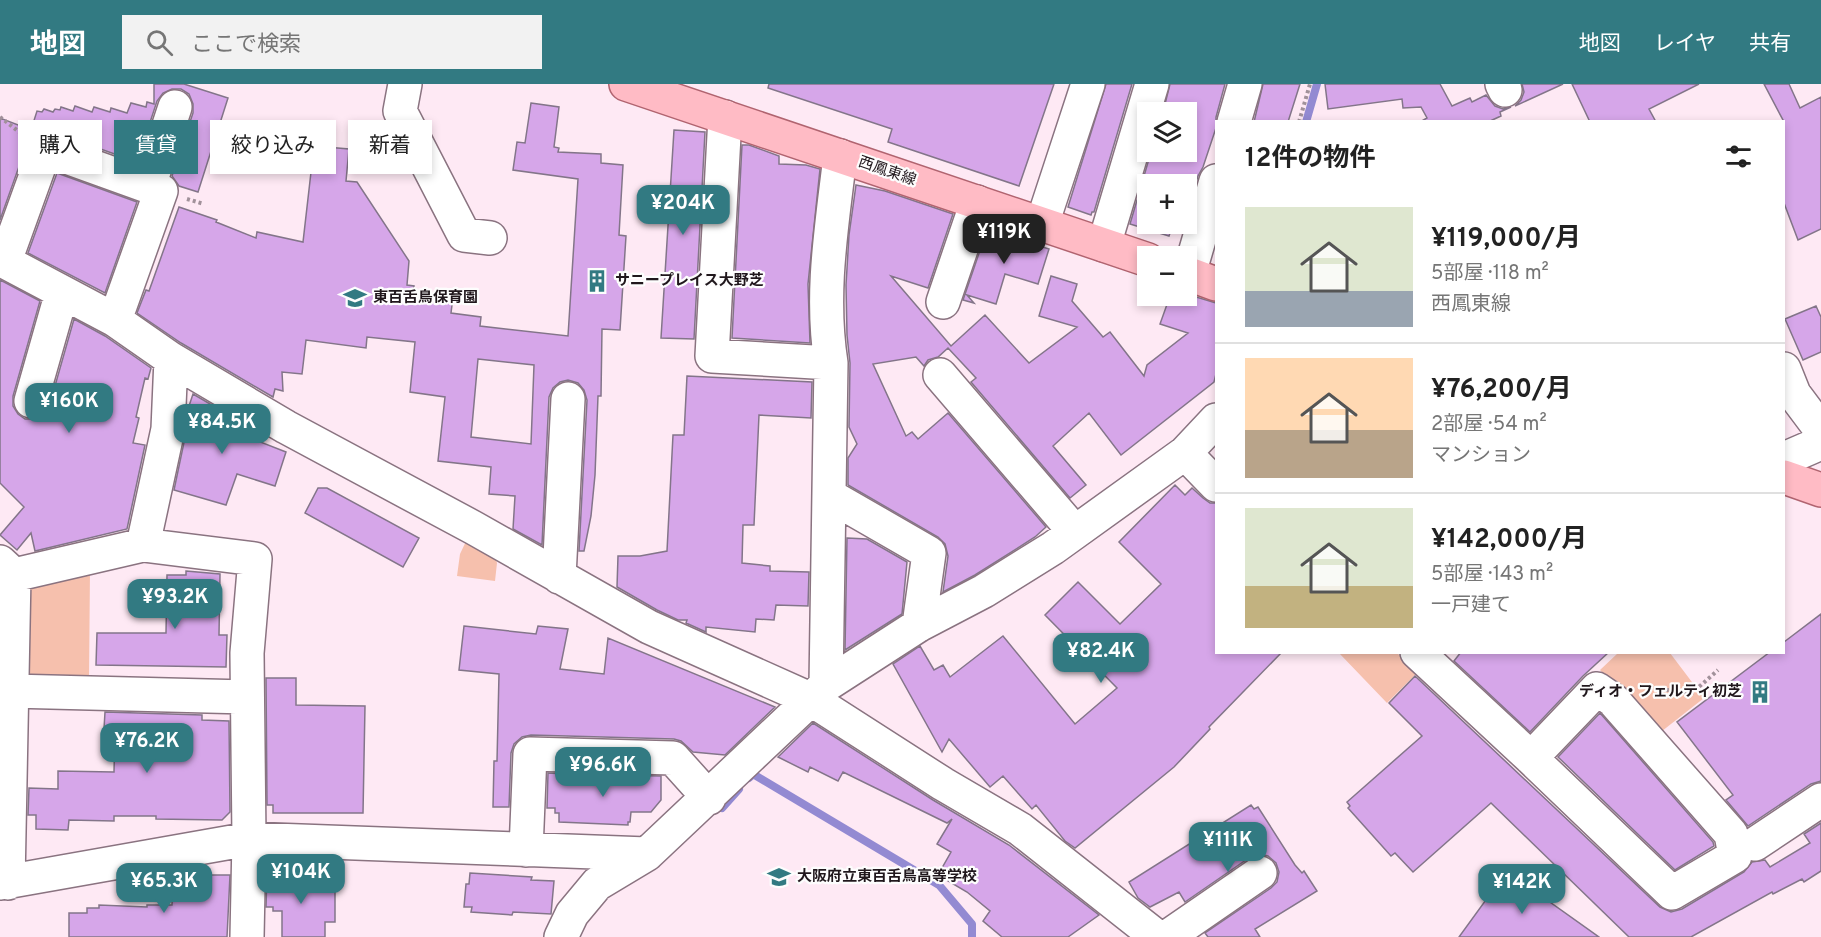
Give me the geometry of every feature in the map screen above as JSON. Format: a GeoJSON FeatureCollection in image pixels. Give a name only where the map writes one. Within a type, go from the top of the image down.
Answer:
{"type":"FeatureCollection","features":[{"type":"Feature","properties":{"kind":"main road","name":"西鳳東線"},"geometry":{"type":"LineString","coordinates":[[626,84],[1137,256]]}},
{"type":"Feature","properties":{"kind":"main road"},"geometry":{"type":"LineString","coordinates":[[1785,477],[1821,490]]}},
{"type":"Feature","properties":{"kind":"street"},"geometry":{"type":"LineString","coordinates":[[405,84],[400,111],[464,235],[490,238]]}},
{"type":"Feature","properties":{"kind":"street"},"geometry":{"type":"LineString","coordinates":[[1042,224],[1088,84]]}},
{"type":"Feature","properties":{"kind":"street"},"geometry":{"type":"LineString","coordinates":[[1104,245],[1152,84]]}},
{"type":"Feature","properties":{"kind":"street"},"geometry":{"type":"LineString","coordinates":[[1235,120],[1245,84]]}},
{"type":"Feature","properties":{"kind":"street"},"geometry":{"type":"LineString","coordinates":[[149,186],[175,107]]}},
{"type":"Feature","properties":{"kind":"street"},"geometry":{"type":"LineString","coordinates":[[725,117],[712,356],[831,363]]}},
{"type":"Feature","properties":{"kind":"street"},"geometry":{"type":"LineString","coordinates":[[115,320],[161,191],[53,152],[2,260],[115,320],[171,359],[285,427],[474,528],[650,627],[819,692],[943,784],[1020,829],[1157,937]]}},
{"type":"Feature","properties":{"kind":"street"},"geometry":{"type":"LineString","coordinates":[[819,692],[829,565],[831,363],[826,329],[826,280],[840,156]]}},
{"type":"Feature","properties":{"kind":"street"},"geometry":{"type":"LineString","coordinates":[[1197,277],[1215,186]]}},
{"type":"Feature","properties":{"kind":"street"},"geometry":{"type":"LineString","coordinates":[[943,302],[977,202]]}},
{"type":"Feature","properties":{"kind":"street"},"geometry":{"type":"LineString","coordinates":[[31,401],[62,292]]}},
{"type":"Feature","properties":{"kind":"street"},"geometry":{"type":"LineString","coordinates":[[143,544],[168,429],[171,359]]}},
{"type":"Feature","properties":{"kind":"street"},"geometry":{"type":"LineString","coordinates":[[1785,372],[1794,394],[1821,430]]}},
{"type":"Feature","properties":{"kind":"street"},"geometry":{"type":"LineString","coordinates":[[940,375],[1074,531]]}},
{"type":"Feature","properties":{"kind":"street"},"geometry":{"type":"LineString","coordinates":[[559,415],[559,577]]}},
{"type":"Feature","properties":{"kind":"street"},"geometry":{"type":"LineString","coordinates":[[561,937],[572,914],[597,884],[647,854],[819,692],[919,625],[984,591],[1053,548],[1185,453],[1215,421]]}},
{"type":"Feature","properties":{"kind":"street"},"geometry":{"type":"LineString","coordinates":[[1785,459],[1821,443]]}},
{"type":"Feature","properties":{"kind":"street"},"geometry":{"type":"LineString","coordinates":[[1185,453],[1215,484]]}},
{"type":"Feature","properties":{"kind":"street"},"geometry":{"type":"LineString","coordinates":[[830,496],[929,553],[919,625]]}},
{"type":"Feature","properties":{"kind":"street"},"geometry":{"type":"LineString","coordinates":[[247,937],[249,839],[247,653],[255,559],[143,544],[7,569],[11,691],[4,883],[249,839],[647,854]]}},
{"type":"Feature","properties":{"kind":"street"},"geometry":{"type":"LineString","coordinates":[[1419,654],[1672,893],[1735,856],[1731,834],[1613,700],[1597,689],[1531,758]]}},
{"type":"Feature","properties":{"kind":"street"},"geometry":{"type":"LineString","coordinates":[[11,691],[247,697]]}},
{"type":"Feature","properties":{"kind":"street"},"geometry":{"type":"LineString","coordinates":[[526,850],[530,754],[673,758],[709,798]]}},
{"type":"Feature","properties":{"kind":"street"},"geometry":{"type":"LineString","coordinates":[[1774,836],[1821,800]]}},
{"type":"Feature","properties":{"kind":"street"},"geometry":{"type":"LineString","coordinates":[[1167,937],[1260,873]]}},
{"type":"Feature","properties":{"kind":"path"},"geometry":{"type":"LineString","coordinates":[[1300,120],[1310,84]]}},
{"type":"Feature","properties":{"kind":"path"},"geometry":{"type":"LineString","coordinates":[[1613,700],[1629,685],[1692,693],[1718,670]]}},
{"type":"Feature","properties":{"kind":"shaded area"},"geometry":{"type":"Polygon","coordinates":[[[469,535],[492,548],[497,563],[495,581],[457,576],[460,554],[469,535]]]}},
{"type":"Feature","properties":{"kind":"shaded area"},"geometry":{"type":"Polygon","coordinates":[[[90,570],[89,679],[34,678],[24,667],[26,593],[35,583],[90,570]]]}},
{"type":"Feature","properties":{"kind":"shaded area"},"geometry":{"type":"Polygon","coordinates":[[[1340,654],[1398,654],[1418,672],[1387,703],[1340,654]]]}},
{"type":"Feature","properties":{"kind":"shaded area"},"geometry":{"type":"Polygon","coordinates":[[[1617,654],[1671,654],[1704,698],[1657,735],[1600,670],[1617,654]]]}},
{"type":"Feature","properties":{"kind":"building"},"geometry":{"type":"Polygon","coordinates":[[[154,84],[184,84],[228,98],[221,120],[210,120],[210,154],[198,192],[179,186],[172,176],[173,174],[198,174],[198,120],[191,120],[193,104],[189,94],[181,89],[172,89],[163,93],[157,101],[151,120],[114,120],[114,154],[102,150],[102,120],[34,120],[37,111],[42,112],[44,109],[53,112],[55,109],[60,110],[61,107],[73,111],[75,106],[92,112],[94,107],[110,112],[111,108],[127,113],[131,103],[146,107],[147,102],[154,104],[154,84]]]}},
{"type":"Feature","properties":{"kind":"building"},"geometry":{"type":"Polygon","coordinates":[[[769,84],[1054,84],[1019,186],[888,142],[892,129],[768,88],[769,84]]]}},
{"type":"Feature","properties":{"kind":"building"},"geometry":{"type":"Polygon","coordinates":[[[1106,84],[1132,84],[1094,212],[1091,215],[1068,207],[1106,84]]]}},
{"type":"Feature","properties":{"kind":"building"},"geometry":{"type":"Polygon","coordinates":[[[1170,84],[1225,84],[1215,120],[1215,131],[1197,179],[1197,174],[1145,174],[1148,162],[1197,162],[1197,102],[1166,102],[1170,84]]]}},
{"type":"Feature","properties":{"kind":"building"},"geometry":{"type":"Polygon","coordinates":[[[1263,84],[1300,84],[1289,120],[1254,120],[1263,84]]]}},
{"type":"Feature","properties":{"kind":"building"},"geometry":{"type":"Polygon","coordinates":[[[1325,84],[1440,84],[1452,106],[1470,98],[1472,102],[1486,95],[1495,106],[1503,109],[1511,107],[1500,112],[1501,116],[1492,120],[1424,120],[1427,118],[1421,107],[1403,108],[1402,99],[1328,109],[1325,84]]]}},
{"type":"Feature","properties":{"kind":"building"},"geometry":{"type":"Polygon","coordinates":[[[1522,84],[1563,84],[1515,106],[1521,100],[1524,92],[1522,84]]]}},
{"type":"Feature","properties":{"kind":"building"},"geometry":{"type":"Polygon","coordinates":[[[1572,84],[1699,84],[1649,109],[1655,120],[1589,120],[1572,84]]]}},
{"type":"Feature","properties":{"kind":"building"},"geometry":{"type":"Polygon","coordinates":[[[1764,84],[1789,84],[1800,108],[1821,97],[1821,229],[1798,240],[1785,206],[1785,120],[1764,84]]]}},
{"type":"Feature","properties":{"kind":"building"},"geometry":{"type":"Polygon","coordinates":[[[531,103],[559,107],[554,147],[559,148],[558,152],[601,154],[601,163],[623,165],[619,235],[626,236],[620,330],[602,329],[601,396],[598,396],[595,475],[591,516],[584,551],[579,551],[587,400],[584,390],[578,383],[568,380],[560,382],[553,388],[549,397],[542,545],[513,529],[515,496],[489,494],[491,467],[438,461],[445,397],[410,392],[415,342],[367,337],[366,348],[306,340],[302,374],[282,372],[283,391],[275,389],[273,397],[181,343],[137,313],[146,290],[149,291],[179,207],[217,220],[216,222],[256,238],[257,232],[303,242],[311,174],[336,174],[336,148],[348,149],[346,181],[357,182],[409,261],[407,285],[414,286],[413,292],[453,297],[451,313],[481,317],[480,326],[568,336],[578,179],[513,170],[517,142],[525,143],[531,103]],[[478,359],[471,437],[531,444],[534,365],[478,359]]]}},
{"type":"Feature","properties":{"kind":"building"},"geometry":{"type":"Polygon","coordinates":[[[0,118],[18,125],[18,169],[0,220],[0,118]]]}},
{"type":"Feature","properties":{"kind":"building"},"geometry":{"type":"Polygon","coordinates":[[[674,130],[705,132],[694,339],[661,338],[674,130]]]}},
{"type":"Feature","properties":{"kind":"building"},"geometry":{"type":"Polygon","coordinates":[[[742,145],[749,145],[779,156],[779,164],[806,165],[820,169],[808,284],[810,343],[732,338],[742,145]]]}},
{"type":"Feature","properties":{"kind":"building"},"geometry":{"type":"Polygon","coordinates":[[[57,174],[137,202],[105,293],[28,253],[57,174]]]}},
{"type":"Feature","properties":{"kind":"building"},"geometry":{"type":"Polygon","coordinates":[[[856,185],[885,191],[953,214],[928,288],[891,276],[951,346],[985,315],[1029,363],[1077,327],[1039,316],[1051,276],[1077,284],[1072,301],[1103,337],[1110,332],[1144,376],[1147,365],[1188,333],[1160,324],[1166,306],[1197,306],[1197,297],[1215,303],[1214,382],[1121,455],[1089,413],[1053,446],[1086,485],[1070,498],[971,382],[976,378],[948,348],[938,357],[928,360],[924,366],[916,357],[873,364],[906,436],[912,432],[918,439],[948,413],[1046,527],[1035,537],[975,575],[943,592],[948,556],[945,544],[938,537],[848,485],[848,458],[857,444],[849,427],[850,363],[846,285],[849,235],[856,185]]]}},
{"type":"Feature","properties":{"kind":"building"},"geometry":{"type":"Polygon","coordinates":[[[1137,200],[1137,226],[1130,224],[1137,200]]]}},
{"type":"Feature","properties":{"kind":"building"},"geometry":{"type":"Polygon","coordinates":[[[988,227],[1049,249],[1038,284],[1005,274],[996,304],[967,295],[974,303],[963,300],[988,227]]]}},
{"type":"Feature","properties":{"kind":"building"},"geometry":{"type":"Polygon","coordinates":[[[0,280],[40,301],[13,396],[13,406],[25,419],[36,419],[44,415],[49,407],[74,319],[105,336],[151,368],[148,379],[145,378],[136,417],[139,418],[133,443],[145,445],[127,529],[35,551],[31,533],[17,550],[0,535],[24,507],[0,483],[0,280]]]}},
{"type":"Feature","properties":{"kind":"building"},"geometry":{"type":"Polygon","coordinates":[[[1816,306],[1821,317],[1821,352],[1803,360],[1785,319],[1816,306]]]}},
{"type":"Feature","properties":{"kind":"building"},"geometry":{"type":"Polygon","coordinates":[[[687,376],[812,382],[811,418],[759,415],[754,525],[743,525],[742,563],[770,566],[770,571],[809,572],[808,606],[776,605],[774,620],[756,619],[755,632],[706,627],[706,632],[686,623],[687,620],[678,620],[657,610],[617,587],[618,556],[640,556],[667,551],[673,435],[684,435],[687,376]]]}},
{"type":"Feature","properties":{"kind":"building"},"geometry":{"type":"Polygon","coordinates":[[[193,394],[248,426],[245,436],[286,452],[275,486],[237,474],[226,505],[174,490],[186,433],[188,409],[193,394]]]}},
{"type":"Feature","properties":{"kind":"building"},"geometry":{"type":"Polygon","coordinates":[[[1175,485],[1185,495],[1192,488],[1210,503],[1215,503],[1215,654],[1280,654],[1209,727],[1210,729],[1174,767],[1075,848],[1065,841],[1036,805],[1032,809],[1003,776],[990,787],[949,739],[942,752],[893,664],[920,646],[934,670],[943,665],[950,677],[1003,636],[1075,724],[1117,688],[1045,615],[1078,582],[1120,624],[1161,584],[1119,542],[1175,485]]]}},
{"type":"Feature","properties":{"kind":"building"},"geometry":{"type":"Polygon","coordinates":[[[318,488],[327,488],[419,538],[403,567],[305,513],[318,488]]]}},
{"type":"Feature","properties":{"kind":"building"},"geometry":{"type":"Polygon","coordinates":[[[847,538],[867,539],[907,562],[902,614],[845,650],[847,538]]]}},
{"type":"Feature","properties":{"kind":"building"},"geometry":{"type":"Polygon","coordinates":[[[186,571],[220,574],[219,635],[227,635],[226,667],[96,665],[97,633],[166,633],[167,575],[186,575],[186,571]]]}},
{"type":"Feature","properties":{"kind":"building"},"geometry":{"type":"Polygon","coordinates":[[[1821,614],[1821,781],[1811,784],[1748,826],[1726,800],[1733,795],[1677,722],[1767,654],[1785,654],[1785,641],[1821,614]]]}},
{"type":"Feature","properties":{"kind":"building"},"geometry":{"type":"Polygon","coordinates":[[[464,626],[536,634],[538,626],[568,629],[560,669],[604,674],[608,638],[775,707],[725,755],[693,752],[681,741],[674,739],[531,735],[522,737],[514,744],[511,753],[509,807],[493,807],[494,761],[497,761],[499,674],[459,670],[464,626]]]}},
{"type":"Feature","properties":{"kind":"building"},"geometry":{"type":"Polygon","coordinates":[[[1459,654],[1607,654],[1530,732],[1454,661],[1459,654]]]}},
{"type":"Feature","properties":{"kind":"building"},"geometry":{"type":"Polygon","coordinates":[[[1415,676],[1660,907],[1671,912],[1682,909],[1744,872],[1752,862],[1765,860],[1770,867],[1810,843],[1804,834],[1821,823],[1821,871],[1804,882],[1802,879],[1773,894],[1772,892],[1691,937],[1629,937],[1491,803],[1413,872],[1395,853],[1391,856],[1348,808],[1350,806],[1347,802],[1422,736],[1389,703],[1415,676]]]}},
{"type":"Feature","properties":{"kind":"building"},"geometry":{"type":"Polygon","coordinates":[[[266,678],[296,678],[296,705],[365,706],[363,813],[273,813],[273,805],[267,805],[266,678]]]}},
{"type":"Feature","properties":{"kind":"building"},"geometry":{"type":"Polygon","coordinates":[[[105,712],[202,715],[202,720],[229,721],[230,812],[222,820],[114,816],[114,821],[69,820],[68,830],[36,829],[36,815],[28,815],[29,788],[58,789],[58,771],[114,772],[115,729],[104,729],[105,712]]]}},
{"type":"Feature","properties":{"kind":"building"},"geometry":{"type":"Polygon","coordinates":[[[1600,713],[1713,842],[1714,846],[1675,870],[1558,757],[1600,713]]]}},
{"type":"Feature","properties":{"kind":"building"},"geometry":{"type":"Polygon","coordinates":[[[813,723],[933,800],[1009,845],[1099,915],[1068,937],[1002,937],[983,921],[990,911],[967,892],[938,875],[951,852],[937,844],[952,819],[947,823],[843,772],[838,781],[810,767],[808,772],[778,757],[813,723]]]}},
{"type":"Feature","properties":{"kind":"building"},"geometry":{"type":"Polygon","coordinates":[[[548,773],[565,774],[565,779],[604,779],[605,775],[661,776],[661,800],[651,812],[631,812],[628,825],[559,822],[559,813],[555,813],[555,808],[547,808],[548,773]]]}},
{"type":"Feature","properties":{"kind":"building"},"geometry":{"type":"Polygon","coordinates":[[[1251,805],[1254,809],[1258,807],[1295,865],[1302,873],[1304,871],[1317,891],[1255,929],[1260,937],[1208,937],[1205,933],[1277,882],[1279,872],[1276,863],[1268,856],[1258,854],[1249,858],[1185,902],[1179,892],[1150,907],[1138,898],[1129,882],[1251,805]]]}},
{"type":"Feature","properties":{"kind":"building"},"geometry":{"type":"Polygon","coordinates":[[[470,873],[532,877],[531,880],[554,881],[551,914],[513,912],[512,915],[471,912],[472,907],[464,907],[466,884],[469,884],[470,873]]]}},
{"type":"Feature","properties":{"kind":"building"},"geometry":{"type":"Polygon","coordinates":[[[194,875],[230,875],[227,937],[69,937],[69,913],[87,913],[87,908],[99,908],[99,905],[147,907],[147,905],[172,905],[173,878],[194,878],[194,875]]]}},
{"type":"Feature","properties":{"kind":"building"},"geometry":{"type":"Polygon","coordinates":[[[267,875],[311,877],[311,884],[335,884],[335,922],[325,922],[325,937],[282,937],[282,911],[273,911],[273,907],[266,907],[267,875]]]}},
{"type":"Feature","properties":{"kind":"building"},"geometry":{"type":"Polygon","coordinates":[[[1504,875],[1512,875],[1599,937],[1459,937],[1504,875]]]}},
{"type":"Feature","properties":{"kind":"waterway"},"geometry":{"type":"LineString","coordinates":[[1307,120],[1317,84]]}},
{"type":"Feature","properties":{"kind":"waterway"},"geometry":{"type":"LineString","coordinates":[[749,778],[753,774],[939,885],[972,924],[972,937]]}},
{"type":"Feature","properties":{"kind":"waterway"},"geometry":{"type":"LineString","coordinates":[[722,808],[739,789]]}},
{"type":"Feature","properties":{"kind":"place","name":"サニープレイス大野芝"},"geometry":{"type":"Point","coordinates":[597,281]}},
{"type":"Feature","properties":{"kind":"place","name":"東百舌鳥保育園"},"geometry":{"type":"Point","coordinates":[355,298]}},
{"type":"Feature","properties":{"kind":"place","name":"ディオ・フェルティ初芝"},"geometry":{"type":"Point","coordinates":[1760,692]}},
{"type":"Feature","properties":{"kind":"place","name":"大阪府立東百舌鳥高等学校"},"geometry":{"type":"Point","coordinates":[779,877]}}]}
